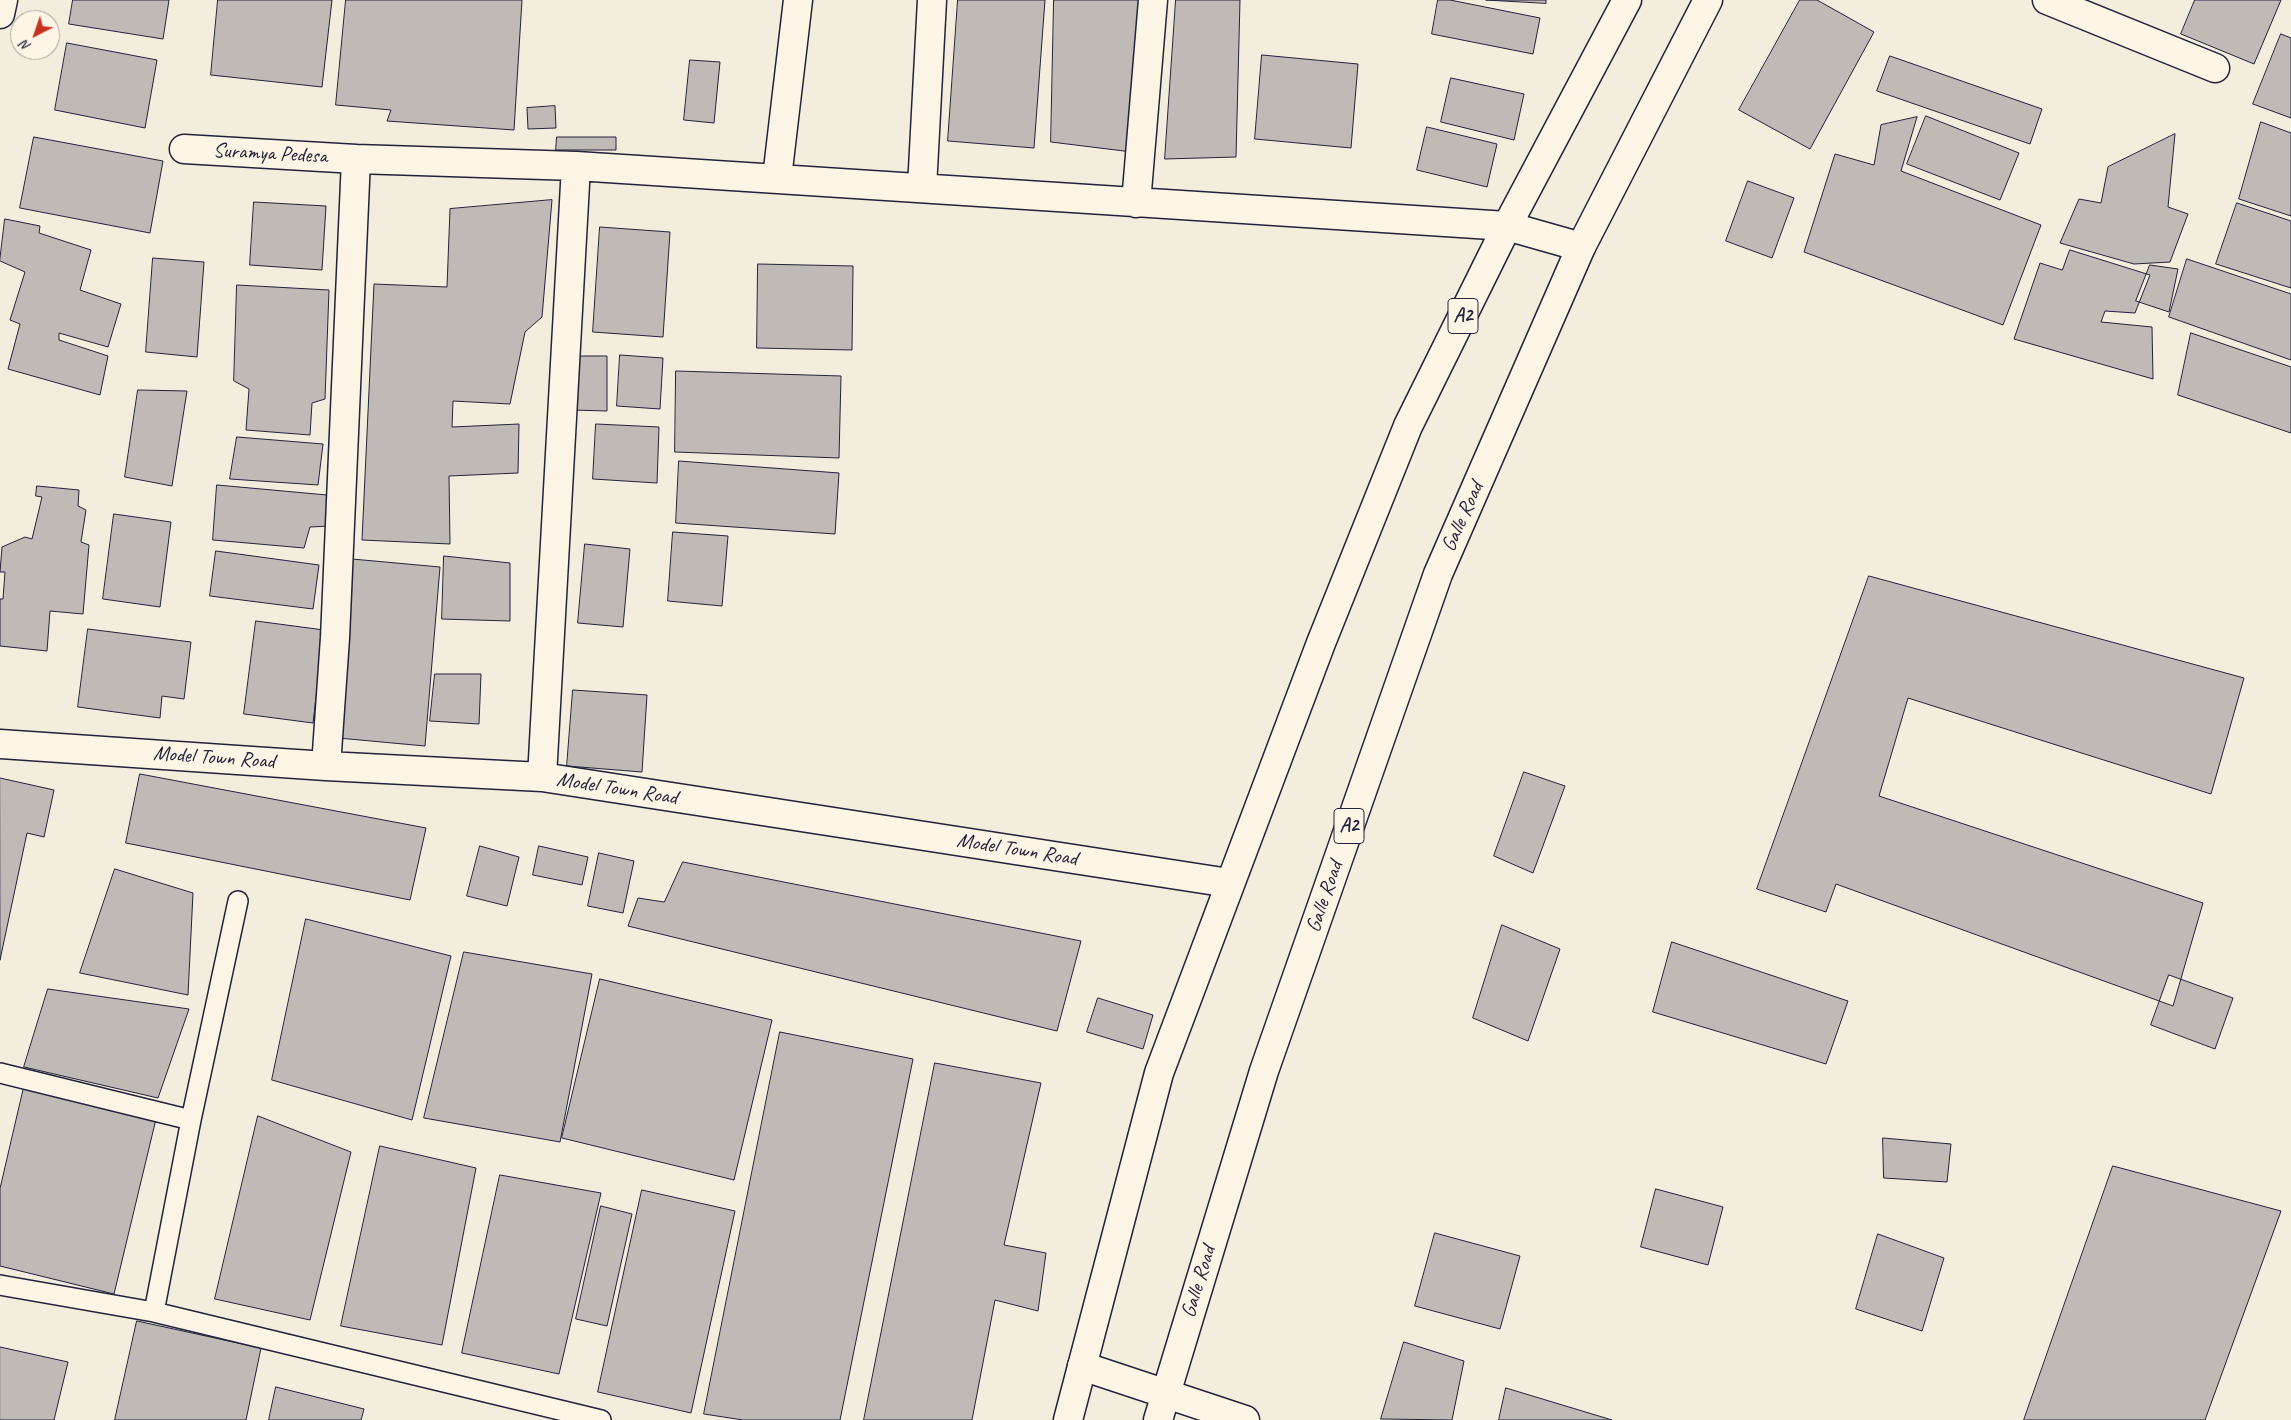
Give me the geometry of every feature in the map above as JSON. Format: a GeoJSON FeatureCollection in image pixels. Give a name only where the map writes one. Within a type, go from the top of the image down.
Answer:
{"type":"FeatureCollection","features":[{"type":"Feature","properties":{"kind":"main road"},"geometry":{"type":"LineString","coordinates":[[0,14],[3,0]]}},
{"type":"Feature","properties":{"kind":"main road"},"geometry":{"type":"LineString","coordinates":[[777,178],[798,0]]}},
{"type":"Feature","properties":{"kind":"main road"},"geometry":{"type":"LineString","coordinates":[[922,188],[932,0]]}},
{"type":"Feature","properties":{"kind":"main road"},"geometry":{"type":"LineString","coordinates":[[1136,203],[1153,0]]}},
{"type":"Feature","properties":{"kind":"main road","name":"A2"},"geometry":{"type":"LineString","coordinates":[[1068,1420],[1159,1072],[1321,643],[1408,426],[1507,226],[1626,0]]}},
{"type":"Feature","properties":{"kind":"main road","name":"A2"},"geometry":{"type":"LineString","coordinates":[[1581,247],[1708,0]]}},
{"type":"Feature","properties":{"kind":"main road"},"geometry":{"type":"LineString","coordinates":[[2047,0],[2215,68]]}},
{"type":"Feature","properties":{"kind":"main road","name":"Suramya Pedesa"},"geometry":{"type":"LineString","coordinates":[[184,149],[356,159],[576,166],[1507,226],[1581,247]]}},
{"type":"Feature","properties":{"kind":"main road"},"geometry":{"type":"LineString","coordinates":[[326,766],[335,638],[356,159]]}},
{"type":"Feature","properties":{"kind":"main road"},"geometry":{"type":"LineString","coordinates":[[542,777],[576,166]]}},
{"type":"Feature","properties":{"kind":"main road","name":"Galle Road"},"geometry":{"type":"LineString","coordinates":[[1161,1407],[1264,1071],[1438,574],[1581,247]]}},
{"type":"Feature","properties":{"kind":"main road","name":"Model Town Road"},"geometry":{"type":"LineString","coordinates":[[0,744],[326,766],[542,777],[1229,883]]}},
{"type":"Feature","properties":{"kind":"main road"},"geometry":{"type":"LineString","coordinates":[[1082,1366],[1161,1407],[1245,1420]]}},
{"type":"Feature","properties":{"kind":"lane"},"geometry":{"type":"LineString","coordinates":[[154,1312],[191,1120],[238,901]]}},
{"type":"Feature","properties":{"kind":"lane"},"geometry":{"type":"LineString","coordinates":[[0,1073],[191,1120]]}},
{"type":"Feature","properties":{"kind":"lane"},"geometry":{"type":"LineString","coordinates":[[0,1284],[154,1312],[601,1420]]}},
{"type":"Feature","properties":{"kind":"building"},"geometry":{"type":"Polygon","coordinates":[[[73,0],[169,0],[163,39],[69,24],[73,0]]]}},
{"type":"Feature","properties":{"kind":"building"},"geometry":{"type":"Polygon","coordinates":[[[218,0],[332,0],[322,87],[211,75],[218,0]]]}},
{"type":"Feature","properties":{"kind":"building"},"geometry":{"type":"Polygon","coordinates":[[[346,0],[522,0],[514,130],[387,121],[391,110],[336,105],[346,0]]]}},
{"type":"Feature","properties":{"kind":"building"},"geometry":{"type":"Polygon","coordinates":[[[958,0],[1045,0],[1034,148],[948,141],[958,0]]]}},
{"type":"Feature","properties":{"kind":"building"},"geometry":{"type":"Polygon","coordinates":[[[1054,0],[1140,0],[1132,152],[1051,142],[1054,0]]]}},
{"type":"Feature","properties":{"kind":"building"},"geometry":{"type":"Polygon","coordinates":[[[1176,0],[1240,0],[1236,157],[1165,159],[1176,0]]]}},
{"type":"Feature","properties":{"kind":"building"},"geometry":{"type":"Polygon","coordinates":[[[1438,0],[1450,0],[1540,18],[1533,54],[1432,34],[1438,0]]]}},
{"type":"Feature","properties":{"kind":"building"},"geometry":{"type":"Polygon","coordinates":[[[1486,0],[1546,0],[1546,3],[1486,0]]]}},
{"type":"Feature","properties":{"kind":"building"},"geometry":{"type":"Polygon","coordinates":[[[1800,0],[1817,0],[1874,32],[1810,149],[1739,110],[1800,0]]]}},
{"type":"Feature","properties":{"kind":"building"},"geometry":{"type":"Polygon","coordinates":[[[2195,0],[2281,0],[2254,64],[2181,34],[2195,0]]]}},
{"type":"Feature","properties":{"kind":"building"},"geometry":{"type":"Polygon","coordinates":[[[2281,34],[2291,38],[2291,118],[2253,104],[2281,34]]]}},
{"type":"Feature","properties":{"kind":"building"},"geometry":{"type":"Polygon","coordinates":[[[67,43],[157,60],[145,128],[55,110],[67,43]]]}},
{"type":"Feature","properties":{"kind":"building"},"geometry":{"type":"Polygon","coordinates":[[[1262,55],[1358,64],[1351,148],[1255,139],[1262,55]]]}},
{"type":"Feature","properties":{"kind":"building"},"geometry":{"type":"Polygon","coordinates":[[[1890,56],[2042,109],[2030,144],[1877,91],[1890,56]]]}},
{"type":"Feature","properties":{"kind":"building"},"geometry":{"type":"Polygon","coordinates":[[[690,60],[720,62],[714,123],[684,120],[690,60]]]}},
{"type":"Feature","properties":{"kind":"building"},"geometry":{"type":"Polygon","coordinates":[[[1451,78],[1524,94],[1514,140],[1441,122],[1451,78]]]}},
{"type":"Feature","properties":{"kind":"building"},"geometry":{"type":"Polygon","coordinates":[[[555,106],[556,128],[528,129],[527,108],[555,106]]]}},
{"type":"Feature","properties":{"kind":"building"},"geometry":{"type":"Polygon","coordinates":[[[1926,116],[2019,153],[2000,200],[1907,164],[1926,116]]]}},
{"type":"Feature","properties":{"kind":"building"},"geometry":{"type":"Polygon","coordinates":[[[1917,117],[1901,171],[2041,225],[2003,325],[1804,252],[1835,154],[1874,165],[1881,125],[1917,117]]]}},
{"type":"Feature","properties":{"kind":"building"},"geometry":{"type":"Polygon","coordinates":[[[2261,122],[2291,133],[2291,216],[2239,199],[2261,122]]]}},
{"type":"Feature","properties":{"kind":"building"},"geometry":{"type":"Polygon","coordinates":[[[1427,127],[1497,144],[1487,187],[1417,170],[1427,127]]]}},
{"type":"Feature","properties":{"kind":"building"},"geometry":{"type":"Polygon","coordinates":[[[2175,134],[2168,207],[2188,214],[2170,262],[2134,264],[2060,243],[2079,199],[2101,203],[2108,167],[2175,134]]]}},
{"type":"Feature","properties":{"kind":"building"},"geometry":{"type":"Polygon","coordinates":[[[34,137],[163,161],[150,233],[20,208],[34,137]]]}},
{"type":"Feature","properties":{"kind":"building"},"geometry":{"type":"Polygon","coordinates":[[[557,137],[616,137],[616,150],[556,150],[557,137]]]}},
{"type":"Feature","properties":{"kind":"building"},"geometry":{"type":"Polygon","coordinates":[[[1748,181],[1794,198],[1772,258],[1726,241],[1748,181]]]}},
{"type":"Feature","properties":{"kind":"building"},"geometry":{"type":"Polygon","coordinates":[[[552,200],[542,317],[525,332],[510,404],[453,401],[452,427],[519,424],[518,473],[449,476],[450,544],[362,540],[374,284],[447,287],[450,209],[552,200]]]}},
{"type":"Feature","properties":{"kind":"building"},"geometry":{"type":"Polygon","coordinates":[[[254,202],[326,206],[322,270],[250,265],[254,202]]]}},
{"type":"Feature","properties":{"kind":"building"},"geometry":{"type":"Polygon","coordinates":[[[2237,203],[2291,221],[2291,288],[2216,264],[2237,203]]]}},
{"type":"Feature","properties":{"kind":"building"},"geometry":{"type":"Polygon","coordinates":[[[5,219],[40,226],[39,233],[91,250],[80,290],[121,304],[108,347],[59,333],[59,340],[108,356],[100,395],[8,369],[20,324],[10,320],[25,272],[0,261],[5,219]]]}},
{"type":"Feature","properties":{"kind":"building"},"geometry":{"type":"Polygon","coordinates":[[[600,227],[670,232],[663,337],[593,332],[600,227]]]}},
{"type":"Feature","properties":{"kind":"building"},"geometry":{"type":"Polygon","coordinates":[[[2070,250],[2150,275],[2135,313],[2105,311],[2101,322],[2152,327],[2153,379],[2014,339],[2040,263],[2062,270],[2070,250]]]}},
{"type":"Feature","properties":{"kind":"building"},"geometry":{"type":"Polygon","coordinates":[[[153,258],[204,262],[197,357],[146,352],[153,258]]]}},
{"type":"Feature","properties":{"kind":"building"},"geometry":{"type":"Polygon","coordinates":[[[2187,259],[2291,294],[2291,360],[2169,317],[2187,259]]]}},
{"type":"Feature","properties":{"kind":"building"},"geometry":{"type":"Polygon","coordinates":[[[758,264],[853,266],[852,350],[757,348],[758,264]]]}},
{"type":"Feature","properties":{"kind":"building"},"geometry":{"type":"Polygon","coordinates":[[[2150,265],[2178,269],[2169,312],[2136,301],[2150,265]]]}},
{"type":"Feature","properties":{"kind":"building"},"geometry":{"type":"Polygon","coordinates":[[[237,285],[329,290],[325,399],[312,403],[310,435],[246,430],[249,389],[234,381],[237,285]]]}},
{"type":"Feature","properties":{"kind":"building"},"geometry":{"type":"Polygon","coordinates":[[[2191,333],[2291,367],[2291,433],[2178,395],[2191,333]]]}},
{"type":"Feature","properties":{"kind":"building"},"geometry":{"type":"Polygon","coordinates":[[[620,355],[663,358],[660,409],[617,406],[620,355]]]}},
{"type":"Feature","properties":{"kind":"building"},"geometry":{"type":"Polygon","coordinates":[[[574,356],[607,356],[607,411],[573,410],[574,356]]]}},
{"type":"Feature","properties":{"kind":"building"},"geometry":{"type":"Polygon","coordinates":[[[676,371],[841,376],[839,458],[675,452],[676,371]]]}},
{"type":"Feature","properties":{"kind":"building"},"geometry":{"type":"Polygon","coordinates":[[[138,390],[187,391],[172,486],[125,477],[138,390]]]}},
{"type":"Feature","properties":{"kind":"building"},"geometry":{"type":"Polygon","coordinates":[[[596,424],[659,427],[657,483],[593,479],[596,424]]]}},
{"type":"Feature","properties":{"kind":"building"},"geometry":{"type":"Polygon","coordinates":[[[237,437],[323,444],[318,485],[230,479],[237,437]]]}},
{"type":"Feature","properties":{"kind":"building"},"geometry":{"type":"Polygon","coordinates":[[[679,461],[839,473],[835,534],[676,523],[679,461]]]}},
{"type":"Feature","properties":{"kind":"building"},"geometry":{"type":"Polygon","coordinates":[[[217,485],[327,495],[330,526],[310,527],[304,548],[213,540],[217,485]]]}},
{"type":"Feature","properties":{"kind":"building"},"geometry":{"type":"Polygon","coordinates":[[[37,486],[79,490],[78,506],[86,510],[81,542],[89,545],[83,614],[50,611],[47,651],[0,646],[0,599],[3,599],[5,572],[0,572],[2,547],[25,537],[32,539],[42,497],[36,496],[37,486]]]}},
{"type":"Feature","properties":{"kind":"building"},"geometry":{"type":"Polygon","coordinates":[[[114,514],[171,522],[160,607],[103,599],[114,514]]]}},
{"type":"Feature","properties":{"kind":"building"},"geometry":{"type":"Polygon","coordinates":[[[673,532],[728,536],[722,606],[668,601],[673,532]]]}},
{"type":"Feature","properties":{"kind":"building"},"geometry":{"type":"Polygon","coordinates":[[[585,544],[630,549],[623,627],[578,623],[585,544]]]}},
{"type":"Feature","properties":{"kind":"building"},"geometry":{"type":"Polygon","coordinates":[[[216,551],[319,565],[313,609],[210,596],[216,551]]]}},
{"type":"Feature","properties":{"kind":"building"},"geometry":{"type":"Polygon","coordinates":[[[444,556],[510,563],[510,621],[442,619],[444,556]]]}},
{"type":"Feature","properties":{"kind":"building"},"geometry":{"type":"Polygon","coordinates":[[[352,559],[440,567],[425,746],[338,738],[352,559]]]}},
{"type":"Feature","properties":{"kind":"building"},"geometry":{"type":"Polygon","coordinates":[[[1869,576],[2244,678],[2211,794],[1908,698],[1879,796],[2203,903],[2173,1006],[1836,884],[1826,912],[1757,889],[1869,576]]]}},
{"type":"Feature","properties":{"kind":"building"},"geometry":{"type":"Polygon","coordinates":[[[256,621],[324,630],[313,723],[244,714],[256,621]]]}},
{"type":"Feature","properties":{"kind":"building"},"geometry":{"type":"Polygon","coordinates":[[[88,629],[191,642],[184,699],[162,696],[160,718],[78,707],[88,629]]]}},
{"type":"Feature","properties":{"kind":"building"},"geometry":{"type":"Polygon","coordinates":[[[435,674],[481,674],[479,724],[430,721],[435,674]]]}},
{"type":"Feature","properties":{"kind":"building"},"geometry":{"type":"Polygon","coordinates":[[[573,690],[647,695],[642,772],[567,766],[573,690]]]}},
{"type":"Feature","properties":{"kind":"building"},"geometry":{"type":"Polygon","coordinates":[[[1524,772],[1565,786],[1533,873],[1494,856],[1524,772]]]}},
{"type":"Feature","properties":{"kind":"building"},"geometry":{"type":"Polygon","coordinates":[[[140,774],[426,828],[410,900],[126,843],[140,774]]]}},
{"type":"Feature","properties":{"kind":"building"},"geometry":{"type":"Polygon","coordinates":[[[0,778],[54,790],[44,837],[27,833],[0,960],[0,778]]]}},
{"type":"Feature","properties":{"kind":"building"},"geometry":{"type":"Polygon","coordinates":[[[480,846],[519,857],[507,906],[467,896],[480,846]]]}},
{"type":"Feature","properties":{"kind":"building"},"geometry":{"type":"Polygon","coordinates":[[[539,846],[588,857],[582,885],[533,875],[539,846]]]}},
{"type":"Feature","properties":{"kind":"building"},"geometry":{"type":"Polygon","coordinates":[[[599,853],[634,861],[623,913],[588,906],[599,853]]]}},
{"type":"Feature","properties":{"kind":"building"},"geometry":{"type":"Polygon","coordinates":[[[683,862],[1081,941],[1057,1031],[628,926],[638,898],[664,902],[683,862]]]}},
{"type":"Feature","properties":{"kind":"building"},"geometry":{"type":"Polygon","coordinates":[[[115,869],[193,893],[188,995],[80,973],[115,869]]]}},
{"type":"Feature","properties":{"kind":"building"},"geometry":{"type":"Polygon","coordinates":[[[306,919],[451,956],[412,1120],[272,1080],[306,919]]]}},
{"type":"Feature","properties":{"kind":"building"},"geometry":{"type":"Polygon","coordinates":[[[1502,925],[1560,949],[1528,1041],[1473,1018],[1502,925]]]}},
{"type":"Feature","properties":{"kind":"building"},"geometry":{"type":"Polygon","coordinates":[[[1672,942],[1848,1001],[1826,1064],[1653,1012],[1672,942]]]}},
{"type":"Feature","properties":{"kind":"building"},"geometry":{"type":"Polygon","coordinates":[[[464,952],[592,974],[560,1142],[424,1118],[464,952]]]}},
{"type":"Feature","properties":{"kind":"building"},"geometry":{"type":"Polygon","coordinates":[[[2169,975],[2233,998],[2215,1049],[2151,1025],[2169,975]]]}},
{"type":"Feature","properties":{"kind":"building"},"geometry":{"type":"Polygon","coordinates":[[[600,979],[772,1020],[734,1180],[562,1138],[600,979]]]}},
{"type":"Feature","properties":{"kind":"building"},"geometry":{"type":"Polygon","coordinates":[[[48,989],[189,1009],[158,1098],[24,1067],[48,989]]]}},
{"type":"Feature","properties":{"kind":"building"},"geometry":{"type":"Polygon","coordinates":[[[1098,998],[1153,1015],[1143,1049],[1087,1032],[1098,998]]]}},
{"type":"Feature","properties":{"kind":"building"},"geometry":{"type":"Polygon","coordinates":[[[780,1032],[913,1059],[840,1420],[743,1420],[704,1414],[780,1032]]]}},
{"type":"Feature","properties":{"kind":"building"},"geometry":{"type":"Polygon","coordinates":[[[935,1063],[1041,1083],[1004,1245],[1046,1253],[1038,1311],[995,1300],[972,1420],[864,1420],[935,1063]]]}},
{"type":"Feature","properties":{"kind":"building"},"geometry":{"type":"Polygon","coordinates":[[[24,1087],[156,1119],[114,1294],[0,1266],[0,1189],[24,1087]]]}},
{"type":"Feature","properties":{"kind":"building"},"geometry":{"type":"Polygon","coordinates":[[[258,1116],[351,1152],[310,1320],[215,1299],[258,1116]]]}},
{"type":"Feature","properties":{"kind":"building"},"geometry":{"type":"Polygon","coordinates":[[[1883,1138],[1951,1144],[1947,1182],[1884,1178],[1883,1138]]]}},
{"type":"Feature","properties":{"kind":"building"},"geometry":{"type":"Polygon","coordinates":[[[380,1146],[476,1168],[442,1345],[341,1326],[380,1146]]]}},
{"type":"Feature","properties":{"kind":"building"},"geometry":{"type":"Polygon","coordinates":[[[2113,1166],[2281,1211],[2205,1420],[2024,1420],[2113,1166]]]}},
{"type":"Feature","properties":{"kind":"building"},"geometry":{"type":"Polygon","coordinates":[[[500,1175],[601,1193],[559,1374],[462,1353],[500,1175]]]}},
{"type":"Feature","properties":{"kind":"building"},"geometry":{"type":"Polygon","coordinates":[[[1656,1189],[1723,1207],[1708,1265],[1641,1247],[1656,1189]]]}},
{"type":"Feature","properties":{"kind":"building"},"geometry":{"type":"Polygon","coordinates":[[[642,1190],[735,1211],[691,1413],[598,1392],[642,1190]]]}},
{"type":"Feature","properties":{"kind":"building"},"geometry":{"type":"Polygon","coordinates":[[[601,1206],[632,1214],[607,1326],[576,1319],[601,1206]]]}},
{"type":"Feature","properties":{"kind":"building"},"geometry":{"type":"Polygon","coordinates":[[[1435,1233],[1520,1256],[1500,1329],[1415,1306],[1435,1233]]]}},
{"type":"Feature","properties":{"kind":"building"},"geometry":{"type":"Polygon","coordinates":[[[1878,1234],[1944,1258],[1922,1331],[1856,1309],[1878,1234]]]}},
{"type":"Feature","properties":{"kind":"building"},"geometry":{"type":"Polygon","coordinates":[[[137,1321],[261,1348],[246,1420],[115,1420],[137,1321]]]}},
{"type":"Feature","properties":{"kind":"building"},"geometry":{"type":"Polygon","coordinates":[[[1404,1342],[1464,1361],[1452,1420],[1381,1419],[1404,1342]]]}},
{"type":"Feature","properties":{"kind":"building"},"geometry":{"type":"Polygon","coordinates":[[[0,1347],[68,1362],[54,1420],[0,1420],[0,1347]]]}},
{"type":"Feature","properties":{"kind":"building"},"geometry":{"type":"Polygon","coordinates":[[[276,1387],[364,1409],[361,1420],[269,1420],[276,1387]]]}},
{"type":"Feature","properties":{"kind":"building"},"geometry":{"type":"Polygon","coordinates":[[[1506,1388],[1612,1420],[1499,1420],[1506,1388]]]}}]}
